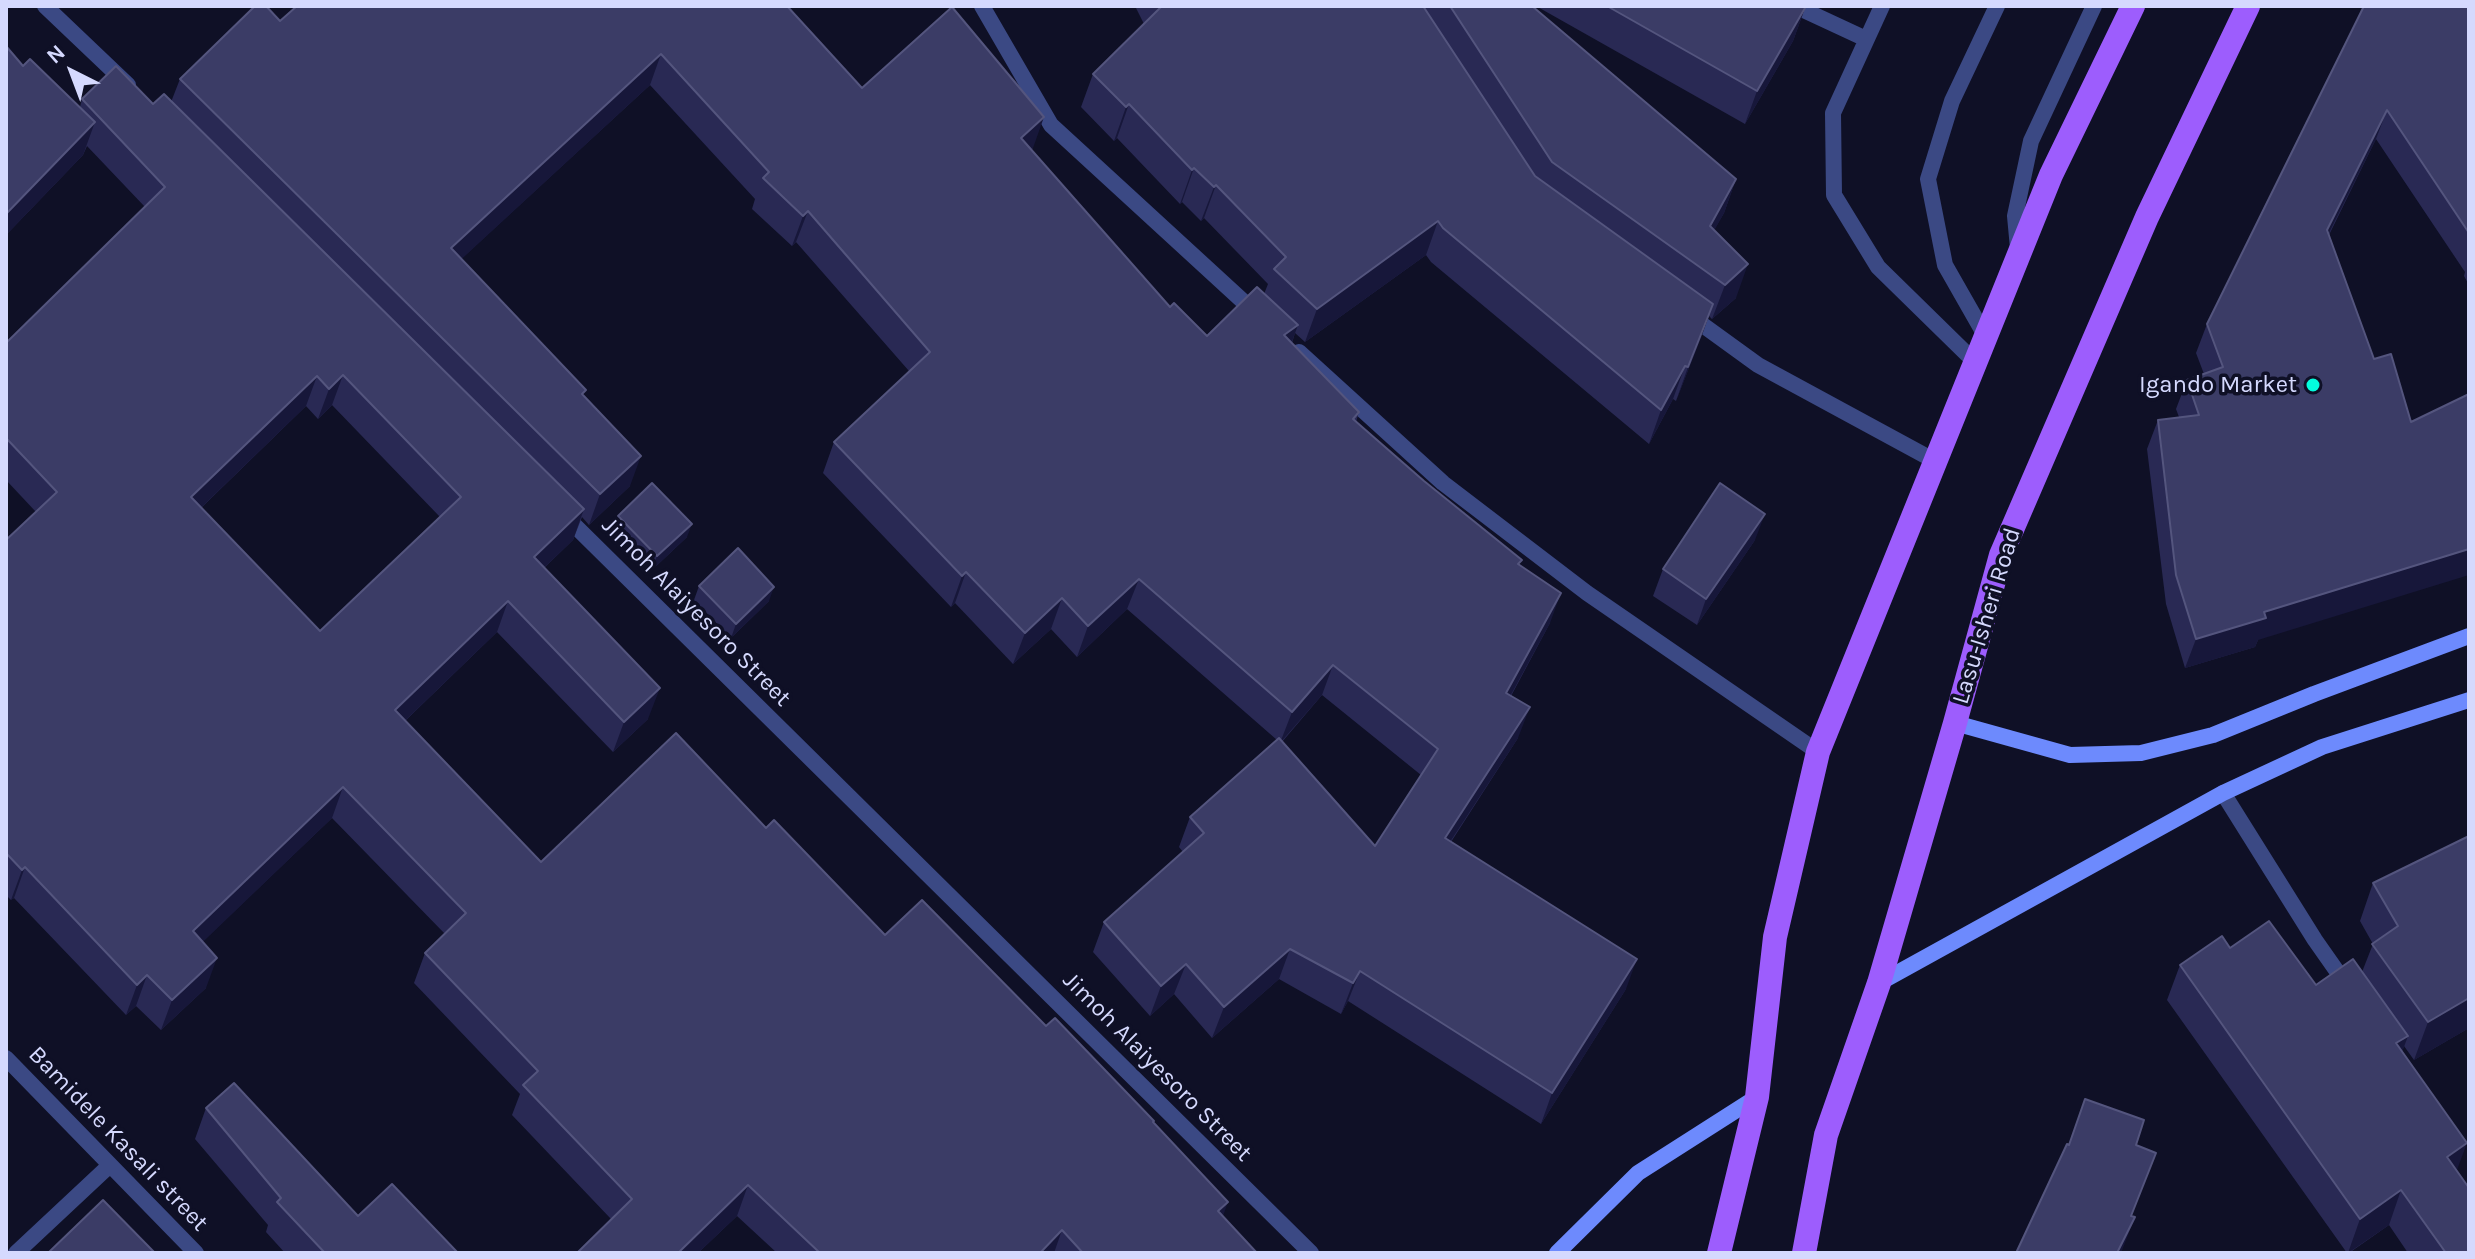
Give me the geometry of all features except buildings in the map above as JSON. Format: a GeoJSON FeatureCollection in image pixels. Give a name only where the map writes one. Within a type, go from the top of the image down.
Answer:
{"type":"FeatureCollection","features":[{"type":"Feature","properties":{"kind":"main road"},"geometry":{"type":"LineString","coordinates":[[1719,1253],[1757,1097],[1775,937],[1818,752],[2051,175],[2133,6]]}},
{"type":"Feature","properties":{"kind":"main road","name":"Lasu-Isheri Road"},"geometry":{"type":"LineString","coordinates":[[1804,1253],[1826,1135],[1879,983],[2001,555],[2147,217],[2248,6]]}},
{"type":"Feature","properties":{"kind":"main road"},"geometry":{"type":"LineString","coordinates":[[1955,723],[2070,755],[2141,753],[2213,735],[2469,636]]}},
{"type":"Feature","properties":{"kind":"main road"},"geometry":{"type":"LineString","coordinates":[[1879,983],[2223,793],[2322,747],[2469,700]]}},
{"type":"Feature","properties":{"kind":"main road"},"geometry":{"type":"LineString","coordinates":[[1557,1253],[1638,1173],[1757,1097]]}},
{"type":"Feature","properties":{"kind":"street"},"geometry":{"type":"LineString","coordinates":[[45,6],[144,101]]}},
{"type":"Feature","properties":{"kind":"street"},"geometry":{"type":"LineString","coordinates":[[982,6],[1051,125],[1443,483],[1587,593],[1818,752]]}},
{"type":"Feature","properties":{"kind":"street"},"geometry":{"type":"LineString","coordinates":[[1795,6],[1866,39]]}},
{"type":"Feature","properties":{"kind":"street"},"geometry":{"type":"LineString","coordinates":[[1882,6],[1833,113],[1834,195],[1878,267],[1975,362]]}},
{"type":"Feature","properties":{"kind":"street"},"geometry":{"type":"LineString","coordinates":[[1986,337],[1945,265],[1928,179],[1952,101],[1997,6]]}},
{"type":"Feature","properties":{"kind":"street"},"geometry":{"type":"LineString","coordinates":[[2019,255],[2015,216],[2031,141],[2094,6]]}},
{"type":"Feature","properties":{"kind":"street"},"geometry":{"type":"LineString","coordinates":[[1674,304],[1758,365],[1935,461]]}},
{"type":"Feature","properties":{"kind":"street","name":"Jimoh Alaiyesoro Street"},"geometry":{"type":"LineString","coordinates":[[552,503],[1311,1253]]}},
{"type":"Feature","properties":{"kind":"street"},"geometry":{"type":"LineString","coordinates":[[2223,793],[2315,940],[2361,1005]]}},
{"type":"Feature","properties":{"kind":"street","name":"Bamidele Kasali street"},"geometry":{"type":"LineString","coordinates":[[6,1058],[196,1253]]}},
{"type":"Feature","properties":{"kind":"street"},"geometry":{"type":"LineString","coordinates":[[16,1253],[109,1166]]}},
{"type":"Feature","properties":{"kind":"place","name":"Igando Market"},"geometry":{"type":"Point","coordinates":[2313,385]}}]}
